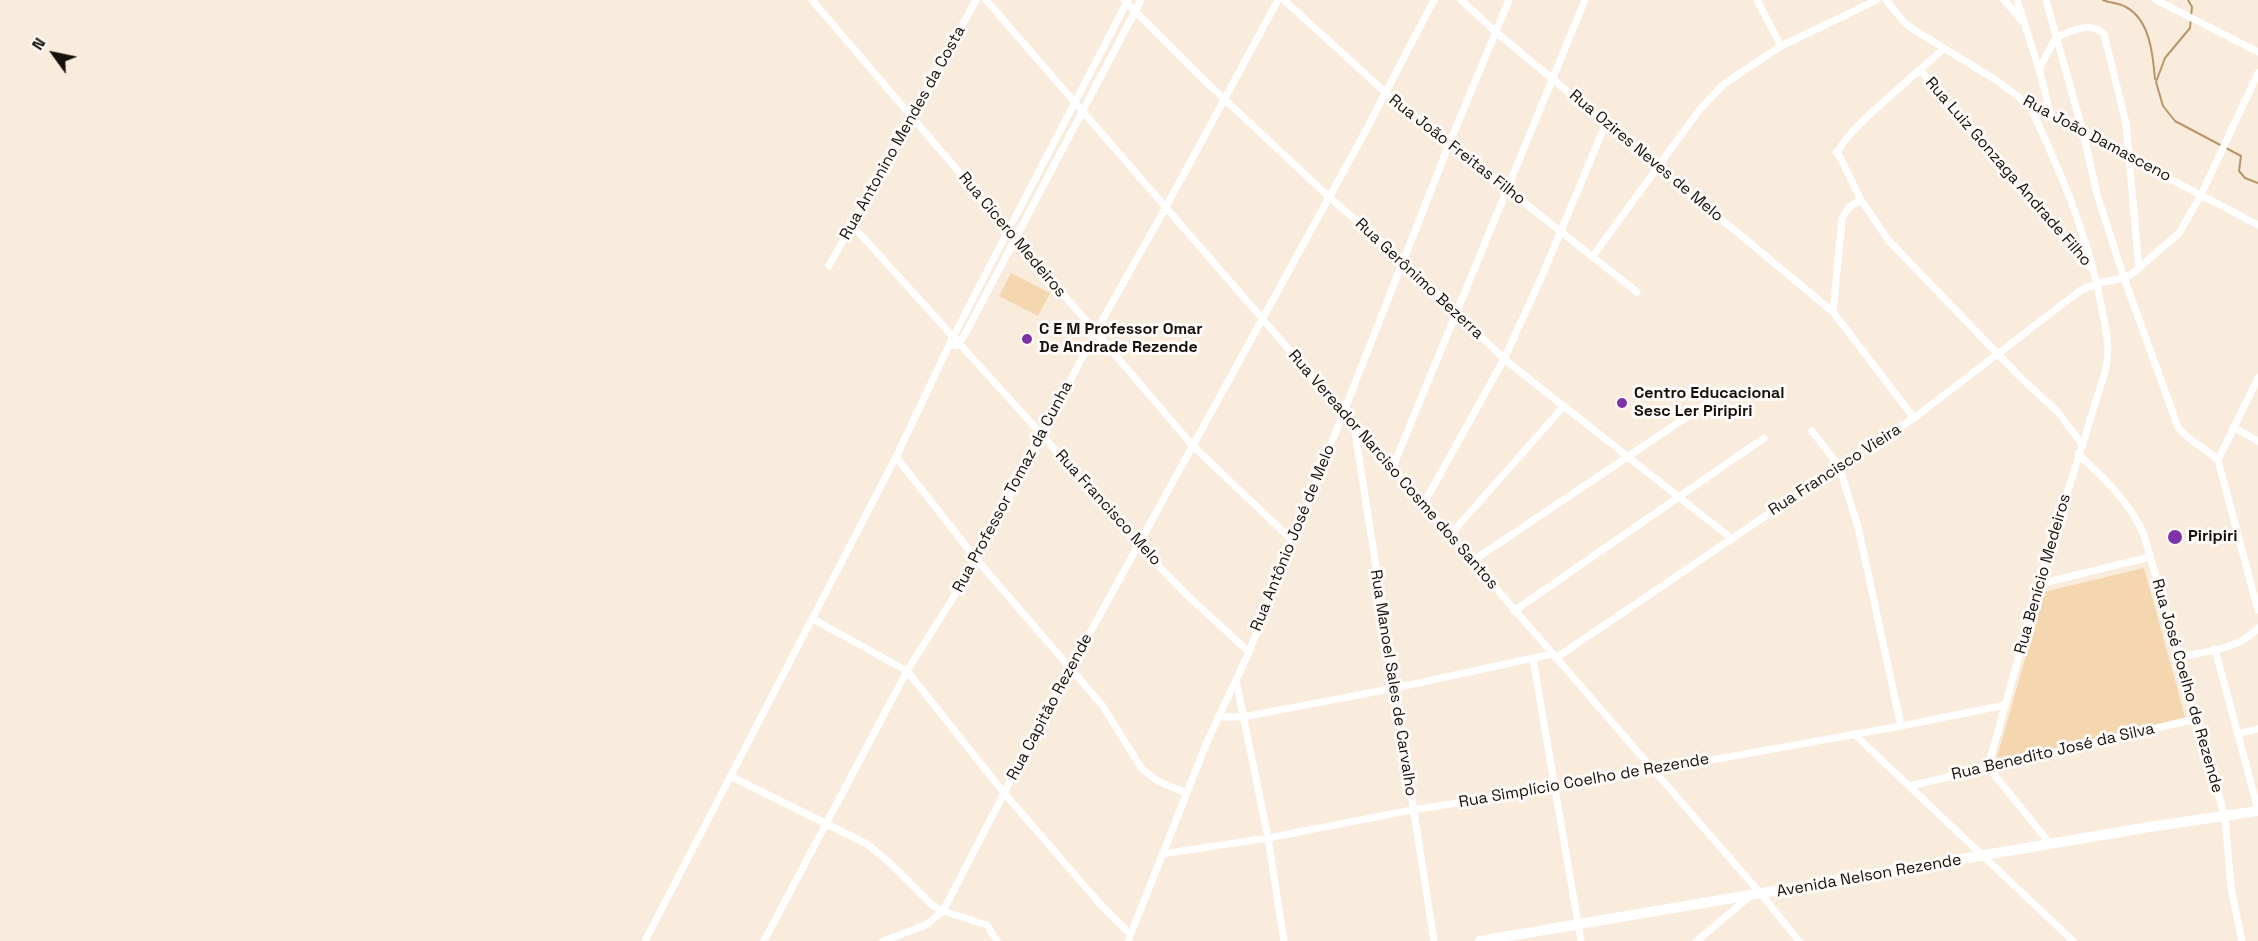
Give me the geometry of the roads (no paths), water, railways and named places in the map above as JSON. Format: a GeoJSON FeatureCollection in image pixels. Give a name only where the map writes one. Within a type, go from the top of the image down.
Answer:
{"type":"FeatureCollection","features":[{"type":"Feature","properties":{"kind":"main road","name":"Avenida Nelson Rezende"},"geometry":{"type":"LineString","coordinates":[[1480,941],[2258,810]]}},
{"type":"Feature","properties":{"kind":"street","name":"Rua Cícero Medeiros"},"geometry":{"type":"LineString","coordinates":[[813,0],[1193,446],[1293,541]]}},
{"type":"Feature","properties":{"kind":"street","name":"Rua Antonino Mendes da Costa"},"geometry":{"type":"LineString","coordinates":[[829,266],[976,0]]}},
{"type":"Feature","properties":{"kind":"street","name":"Rua Vereador Narciso Cosme dos Santos"},"geometry":{"type":"LineString","coordinates":[[986,0],[1761,894],[1799,941]]}},
{"type":"Feature","properties":{"kind":"street"},"geometry":{"type":"LineString","coordinates":[[947,351],[958,343],[1141,0]]}},
{"type":"Feature","properties":{"kind":"street","name":"Rua Professor Tomaz da Cunha"},"geometry":{"type":"LineString","coordinates":[[764,941],[907,671],[977,560],[1095,333],[1278,0]]}},
{"type":"Feature","properties":{"kind":"street","name":"Rua João Freitas Filho"},"geometry":{"type":"LineString","coordinates":[[1284,0],[1386,93],[1636,292]]}},
{"type":"Feature","properties":{"kind":"street","name":"Rua Capitão Rezende"},"geometry":{"type":"LineString","coordinates":[[883,941],[926,925],[943,911],[1071,668],[1386,93],[1434,0]]}},
{"type":"Feature","properties":{"kind":"street","name":"Rua Ozires Neves de Melo"},"geometry":{"type":"LineString","coordinates":[[1461,0],[1496,32],[1833,312],[1914,418]]}},
{"type":"Feature","properties":{"kind":"street","name":"Rua Antônio José de Melo"},"geometry":{"type":"LineString","coordinates":[[1129,937],[1218,717],[1249,652],[1402,261],[1509,0]]}},
{"type":"Feature","properties":{"kind":"street"},"geometry":{"type":"LineString","coordinates":[[1392,469],[1586,0]]}},
{"type":"Feature","properties":{"kind":"street"},"geometry":{"type":"LineString","coordinates":[[1757,0],[1781,46]]}},
{"type":"Feature","properties":{"kind":"street"},"geometry":{"type":"LineString","coordinates":[[1593,256],[1658,167],[1724,84],[1781,46],[1877,0]]}},
{"type":"Feature","properties":{"kind":"street","name":"Rua João Damasceno"},"geometry":{"type":"LineString","coordinates":[[1886,0],[1905,23],[1943,49],[1996,80],[2030,106],[2258,225]]}},
{"type":"Feature","properties":{"kind":"street"},"geometry":{"type":"LineString","coordinates":[[2004,0],[2024,24]]}},
{"type":"Feature","properties":{"kind":"street"},"geometry":{"type":"LineString","coordinates":[[2017,0],[2051,116]]}},
{"type":"Feature","properties":{"kind":"street"},"geometry":{"type":"LineString","coordinates":[[2046,0],[2083,132],[2097,194],[2124,278],[2178,427],[2187,438],[2218,460],[2258,610]]}},
{"type":"Feature","properties":{"kind":"street"},"geometry":{"type":"LineString","coordinates":[[2156,0],[2258,52]]}},
{"type":"Feature","properties":{"kind":"street"},"geometry":{"type":"LineString","coordinates":[[645,941],[896,457],[953,337],[1076,103],[1126,1]]}},
{"type":"Feature","properties":{"kind":"street","name":"Rua Gerônimo Bezerra"},"geometry":{"type":"LineString","coordinates":[[1126,1],[1225,99],[1329,197],[1402,261],[1504,359],[1732,539]]}},
{"type":"Feature","properties":{"kind":"street"},"geometry":{"type":"LineString","coordinates":[[2039,69],[2056,37],[2091,27],[2098,28],[2104,34],[2126,123],[2139,269]]}},
{"type":"Feature","properties":{"kind":"street"},"geometry":{"type":"LineString","coordinates":[[1943,49],[1858,126],[1836,152],[1861,200],[1889,241],[1999,355],[2058,412],[2081,443]]}},
{"type":"Feature","properties":{"kind":"street","name":"Rua Luiz Gonzaga Andrade Filho"},"geometry":{"type":"LineString","coordinates":[[1921,71],[2023,194],[2094,272]]}},
{"type":"Feature","properties":{"kind":"street"},"geometry":{"type":"LineString","coordinates":[[2124,278],[2139,269],[2179,233],[2201,195],[2258,74]]}},
{"type":"Feature","properties":{"kind":"street","name":"Rua Benício Medeiros"},"geometry":{"type":"LineString","coordinates":[[1988,766],[2039,584],[2108,360],[2109,342],[2098,283],[2065,182],[2030,106]]}},
{"type":"Feature","properties":{"kind":"street"},"geometry":{"type":"LineString","coordinates":[[1423,505],[1504,359],[1542,276],[1606,123]]}},
{"type":"Feature","properties":{"kind":"street"},"geometry":{"type":"LineString","coordinates":[[1833,312],[1842,219],[1849,207],[1861,200]]}},
{"type":"Feature","properties":{"kind":"street","name":"Rua Francisco Melo"},"geometry":{"type":"LineString","coordinates":[[852,225],[1043,436],[1138,545],[1188,596],[1249,652]]}},
{"type":"Feature","properties":{"kind":"street","name":"Rua Francisco Vieira"},"geometry":{"type":"LineString","coordinates":[[1218,717],[1243,717],[1554,656],[1914,418],[2082,290],[2098,283],[2124,278]]}},
{"type":"Feature","properties":{"kind":"street"},"geometry":{"type":"LineString","coordinates":[[2218,460],[2258,378]]}},
{"type":"Feature","properties":{"kind":"street"},"geometry":{"type":"LineString","coordinates":[[1471,562],[1715,398]]}},
{"type":"Feature","properties":{"kind":"street"},"geometry":{"type":"LineString","coordinates":[[1450,535],[1564,406]]}},
{"type":"Feature","properties":{"kind":"street","name":"Rua Manoel Sales de Carvalho"},"geometry":{"type":"LineString","coordinates":[[1354,426],[1434,941]]}},
{"type":"Feature","properties":{"kind":"street"},"geometry":{"type":"LineString","coordinates":[[2233,427],[2258,441]]}},
{"type":"Feature","properties":{"kind":"street"},"geometry":{"type":"LineString","coordinates":[[1812,431],[1839,466],[1866,561],[1901,726]]}},
{"type":"Feature","properties":{"kind":"street"},"geometry":{"type":"LineString","coordinates":[[1515,611],[1764,438]]}},
{"type":"Feature","properties":{"kind":"street","name":"Rua José Coelho de Rezende"},"geometry":{"type":"LineString","coordinates":[[2078,454],[2112,485],[2130,507],[2144,535],[2225,817],[2231,888],[2242,941]]}},
{"type":"Feature","properties":{"kind":"street"},"geometry":{"type":"LineString","coordinates":[[896,457],[977,560],[1071,668],[1115,723],[1142,769],[1158,781],[1186,793]]}},
{"type":"Feature","properties":{"kind":"street"},"geometry":{"type":"LineString","coordinates":[[2039,584],[2150,557]]}},
{"type":"Feature","properties":{"kind":"street"},"geometry":{"type":"LineString","coordinates":[[813,619],[907,671],[1004,793],[1129,937]]}},
{"type":"Feature","properties":{"kind":"street"},"geometry":{"type":"LineString","coordinates":[[2179,657],[2215,649],[2250,636],[2258,628]]}},
{"type":"Feature","properties":{"kind":"street"},"geometry":{"type":"LineString","coordinates":[[2215,649],[2258,810]]}},
{"type":"Feature","properties":{"kind":"street"},"geometry":{"type":"LineString","coordinates":[[1533,659],[1581,941]]}},
{"type":"Feature","properties":{"kind":"street"},"geometry":{"type":"LineString","coordinates":[[1236,680],[1268,838],[1284,941]]}},
{"type":"Feature","properties":{"kind":"street","name":"Rua Simplício Coelho de Rezende"},"geometry":{"type":"LineString","coordinates":[[1162,854],[1268,838],[1412,810],[1555,788],[2005,705]]}},
{"type":"Feature","properties":{"kind":"street","name":"Rua Benedito José da Silva"},"geometry":{"type":"LineString","coordinates":[[1910,786],[2195,719]]}},
{"type":"Feature","properties":{"kind":"street"},"geometry":{"type":"LineString","coordinates":[[2238,734],[2258,729]]}},
{"type":"Feature","properties":{"kind":"street"},"geometry":{"type":"LineString","coordinates":[[1854,734],[2073,941]]}},
{"type":"Feature","properties":{"kind":"street"},"geometry":{"type":"LineString","coordinates":[[1988,766],[2051,845]]}},
{"type":"Feature","properties":{"kind":"street"},"geometry":{"type":"LineString","coordinates":[[730,776],[825,822],[878,852],[924,899],[943,911],[987,926],[997,941]]}},
{"type":"Feature","properties":{"kind":"street"},"geometry":{"type":"LineString","coordinates":[[1697,941],[1749,897]]}},
{"type":"Feature","properties":{"kind":"waterway"},"geometry":{"type":"LineString","coordinates":[[2103,0],[2126,7],[2140,20],[2149,39],[2155,79]]}},
{"type":"Feature","properties":{"kind":"waterway"},"geometry":{"type":"LineString","coordinates":[[2188,0],[2192,7],[2190,28],[2165,58],[2156,82],[2163,106],[2175,121],[2241,156],[2239,171],[2245,178],[2258,183]]}},
{"type":"Feature","properties":{"kind":"place","name":"C E M Professor Omar De Andrade Rezende"},"geometry":{"type":"Point","coordinates":[1027,339]}},
{"type":"Feature","properties":{"kind":"place","name":"Centro Educacional Sesc Ler Piripiri"},"geometry":{"type":"Point","coordinates":[1622,403]}},
{"type":"Feature","properties":{"kind":"place","name":"Piripiri"},"geometry":{"type":"Point","coordinates":[2175,537]}}]}
